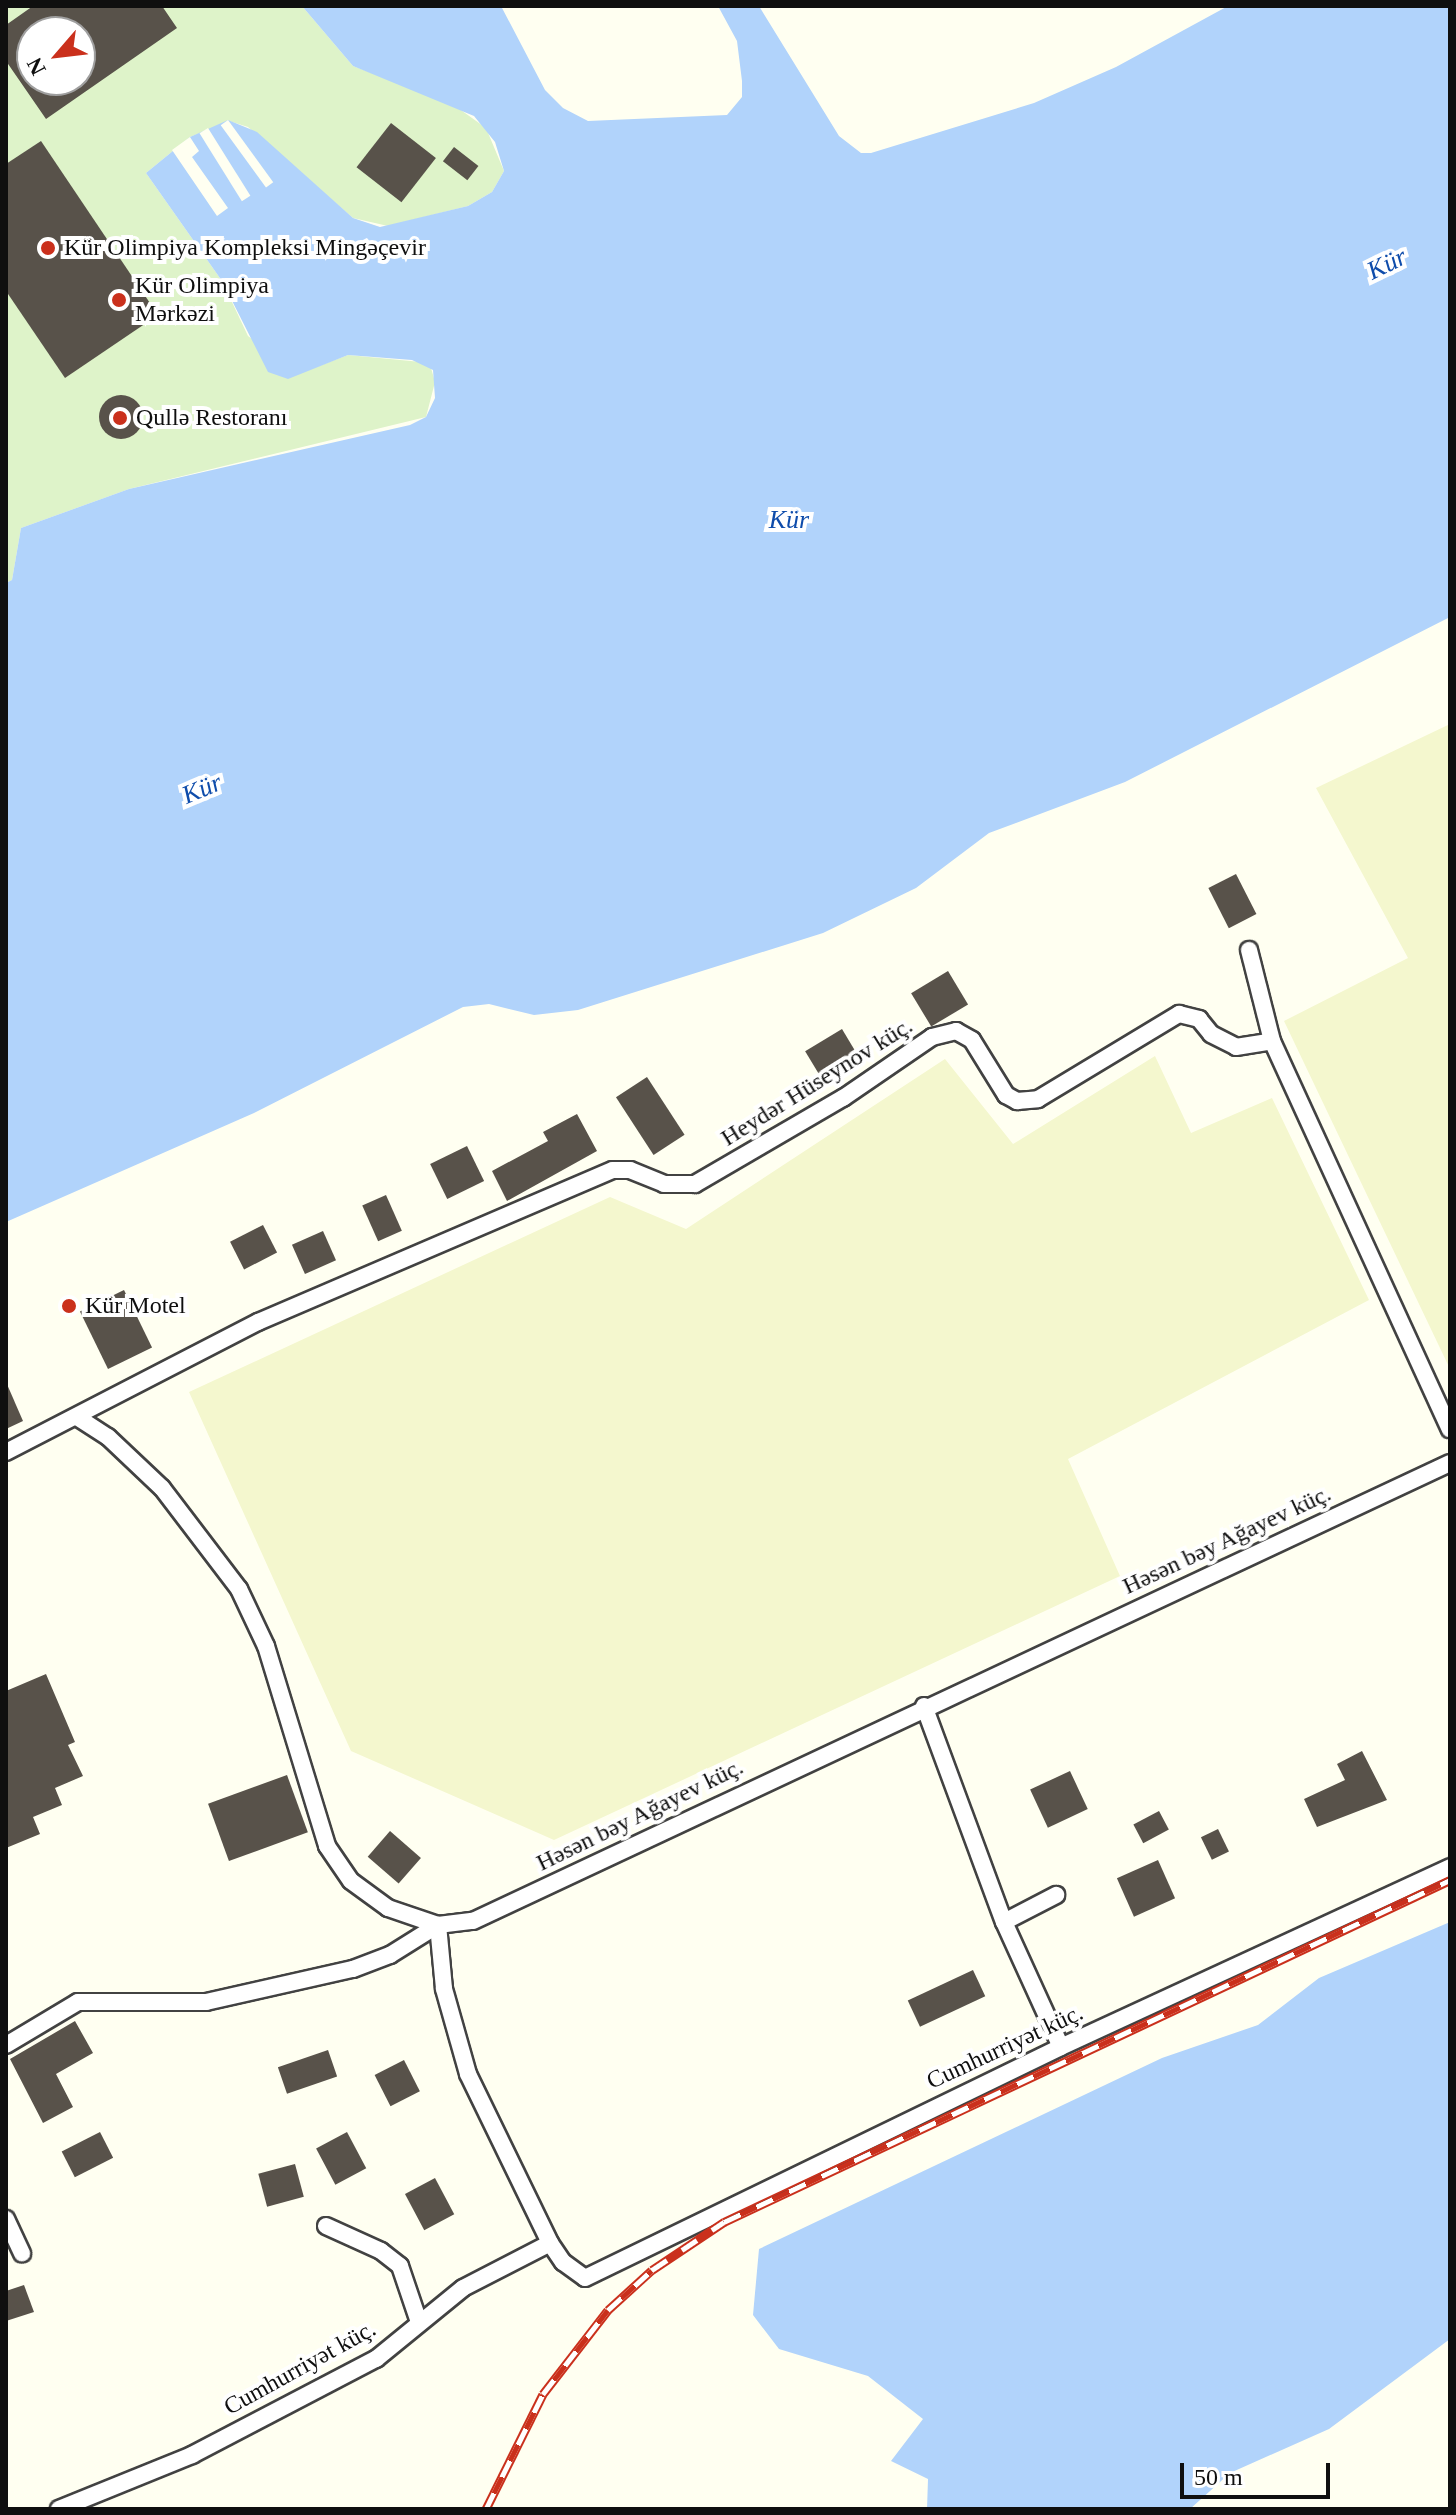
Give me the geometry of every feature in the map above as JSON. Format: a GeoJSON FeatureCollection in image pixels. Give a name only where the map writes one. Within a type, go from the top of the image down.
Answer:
{"type":"FeatureCollection","features":[{"type":"Feature","properties":{"kind":"street"},"geometry":{"type":"LineString","coordinates":[[1249,950],[1272,1041],[1450,1429]]}},
{"type":"Feature","properties":{"kind":"street","name":"Heydər Hüseynov küç."},"geometry":{"type":"LineString","coordinates":[[6,1452],[258,1322],[613,1170],[630,1170],[664,1184],[695,1184],[843,1098],[932,1037],[956,1031],[972,1040],[1006,1095],[1017,1101],[1038,1099],[1070,1084],[1149,1028],[1179,1014],[1199,1019],[1211,1034],[1236,1047],[1272,1041]]}},
{"type":"Feature","properties":{"kind":"street","name":"Həsən bəy Ağayev küç."},"geometry":{"type":"LineString","coordinates":[[77,1417],[108,1437],[162,1488],[239,1589],[266,1646],[327,1846],[351,1881],[388,1908],[438,1925],[473,1921],[924,1706],[1450,1463]]}},
{"type":"Feature","properties":{"kind":"street"},"geometry":{"type":"LineString","coordinates":[[924,1706],[1004,1922],[1061,2047]]}},
{"type":"Feature","properties":{"kind":"street","name":"Cumhurriyət küç."},"geometry":{"type":"LineString","coordinates":[[59,2509],[192,2455],[376,2359],[463,2288],[550,2243],[563,2262],[585,2278],[1061,2047],[1450,1867]]}},
{"type":"Feature","properties":{"kind":"street"},"geometry":{"type":"LineString","coordinates":[[1004,1922],[1056,1895]]}},
{"type":"Feature","properties":{"kind":"street"},"geometry":{"type":"LineString","coordinates":[[6,2045],[78,2002],[206,2002],[353,1969],[390,1955],[438,1925],[444,1989],[468,2074],[550,2243]]}},
{"type":"Feature","properties":{"kind":"street"},"geometry":{"type":"LineString","coordinates":[[6,2219],[22,2254]]}},
{"type":"Feature","properties":{"kind":"street"},"geometry":{"type":"LineString","coordinates":[[326,2226],[381,2251],[400,2266],[419,2322]]}},
{"type":"Feature","properties":{"kind":"green space","name":"Kür Olimpiya Mərkəzi"},"geometry":{"type":"Polygon","coordinates":[[[6,6],[302,6],[353,66],[451,103],[486,128],[504,171],[492,192],[468,206],[388,226],[353,218],[248,127],[229,121],[190,137],[146,173],[222,281],[248,336],[298,374],[348,355],[421,362],[431,368],[435,382],[426,417],[129,489],[21,528],[12,580],[6,583],[6,6]]]}},
{"type":"Feature","properties":{"kind":"green space"},"geometry":{"type":"Polygon","coordinates":[[[1450,724],[1450,1369],[1284,1021],[1408,958],[1316,788],[1450,724]]]}},
{"type":"Feature","properties":{"kind":"green space"},"geometry":{"type":"Polygon","coordinates":[[[1155,1056],[1191,1133],[1272,1098],[1369,1300],[1068,1459],[1120,1576],[554,1840],[351,1751],[189,1392],[610,1197],[686,1229],[945,1059],[1013,1144],[1155,1056]]]}},
{"type":"Feature","properties":{"kind":"water","name":"Kür"},"geometry":{"type":"Polygon","coordinates":[[[302,6],[501,6],[545,90],[563,108],[588,121],[727,115],[742,97],[742,81],[737,41],[718,6],[759,6],[839,136],[861,153],[871,153],[1034,103],[1116,67],[1228,6],[1450,6],[1450,617],[1125,782],[989,833],[916,888],[823,933],[578,1010],[534,1015],[489,1004],[463,1007],[254,1113],[6,1222],[6,583],[12,580],[21,528],[129,489],[410,425],[426,417],[435,398],[433,370],[412,360],[348,355],[288,379],[268,372],[222,281],[146,173],[190,137],[228,120],[257,132],[353,218],[380,227],[468,206],[492,192],[504,171],[495,142],[474,116],[353,66],[302,6]]]}},
{"type":"Feature","properties":{"kind":"water"},"geometry":{"type":"Polygon","coordinates":[[[1450,1922],[1450,2339],[1329,2429],[1230,2473],[1190,2509],[927,2509],[928,2479],[891,2461],[923,2419],[868,2376],[779,2349],[753,2315],[759,2249],[1162,2058],[1258,2025],[1319,1978],[1450,1922]]]}},
{"type":"Feature","properties":{"kind":"pier"},"geometry":{"type":"Polygon","coordinates":[[[228,120],[273,182],[266,188],[221,125],[228,120]]]}},
{"type":"Feature","properties":{"kind":"pier"},"geometry":{"type":"Polygon","coordinates":[[[208,128],[250,196],[242,201],[200,133],[208,128]]]}},
{"type":"Feature","properties":{"kind":"pier"},"geometry":{"type":"Polygon","coordinates":[[[190,137],[199,151],[192,157],[228,208],[217,216],[172,150],[190,137]]]}},
{"type":"Feature","properties":{"kind":"building"},"geometry":{"type":"Polygon","coordinates":[[[33,6],[162,6],[177,28],[96,84],[96,16],[19,16],[33,6]]]}},
{"type":"Feature","properties":{"kind":"building"},"geometry":{"type":"Polygon","coordinates":[[[16,18],[16,76],[6,61],[6,25],[16,18]]]}},
{"type":"Feature","properties":{"kind":"building"},"geometry":{"type":"Polygon","coordinates":[[[30,96],[79,96],[46,119],[30,96]]]}},
{"type":"Feature","properties":{"kind":"building"},"geometry":{"type":"Polygon","coordinates":[[[391,123],[436,158],[401,202],[357,167],[391,123]]]}},
{"type":"Feature","properties":{"kind":"building"},"geometry":{"type":"Polygon","coordinates":[[[41,141],[158,315],[65,378],[6,291],[6,164],[41,141]]]}},
{"type":"Feature","properties":{"kind":"building"},"geometry":{"type":"Polygon","coordinates":[[[454,147],[478,166],[467,180],[443,161],[454,147]]]}},
{"type":"Feature","properties":{"kind":"building"},"geometry":{"type":"Polygon","coordinates":[[[121,395],[137,401],[143,417],[137,433],[121,439],[105,433],[99,417],[105,401],[121,395]]]}},
{"type":"Feature","properties":{"kind":"building"},"geometry":{"type":"Polygon","coordinates":[[[1236,874],[1256,914],[1229,928],[1208,888],[1236,874]]]}},
{"type":"Feature","properties":{"kind":"building"},"geometry":{"type":"Polygon","coordinates":[[[948,971],[968,1004],[931,1027],[911,993],[948,971]]]}},
{"type":"Feature","properties":{"kind":"building"},"geometry":{"type":"Polygon","coordinates":[[[842,1029],[862,1062],[825,1085],[805,1051],[842,1029]]]}},
{"type":"Feature","properties":{"kind":"building"},"geometry":{"type":"Polygon","coordinates":[[[647,1077],[685,1135],[654,1155],[616,1097],[647,1077]]]}},
{"type":"Feature","properties":{"kind":"building"},"geometry":{"type":"Polygon","coordinates":[[[577,1114],[597,1151],[507,1201],[492,1171],[548,1141],[543,1132],[577,1114]]]}},
{"type":"Feature","properties":{"kind":"building"},"geometry":{"type":"Polygon","coordinates":[[[467,1146],[484,1181],[447,1199],[430,1164],[467,1146]]]}},
{"type":"Feature","properties":{"kind":"building"},"geometry":{"type":"Polygon","coordinates":[[[386,1195],[402,1231],[378,1241],[362,1206],[386,1195]]]}},
{"type":"Feature","properties":{"kind":"building"},"geometry":{"type":"Polygon","coordinates":[[[263,1225],[277,1253],[244,1269],[230,1242],[263,1225]]]}},
{"type":"Feature","properties":{"kind":"building"},"geometry":{"type":"Polygon","coordinates":[[[323,1231],[336,1260],[305,1274],[292,1245],[323,1231]]]}},
{"type":"Feature","properties":{"kind":"building"},"geometry":{"type":"Polygon","coordinates":[[[124,1290],[152,1348],[108,1369],[80,1311],[124,1290]]]}},
{"type":"Feature","properties":{"kind":"building"},"geometry":{"type":"Polygon","coordinates":[[[6,1382],[23,1421],[6,1429],[6,1382]]]}},
{"type":"Feature","properties":{"kind":"building"},"geometry":{"type":"Polygon","coordinates":[[[46,1674],[75,1742],[68,1745],[83,1776],[55,1788],[62,1805],[33,1817],[40,1834],[6,1848],[6,1691],[46,1674]]]}},
{"type":"Feature","properties":{"kind":"building"},"geometry":{"type":"Polygon","coordinates":[[[1362,1751],[1387,1800],[1317,1827],[1304,1799],[1345,1780],[1337,1764],[1362,1751]]]}},
{"type":"Feature","properties":{"kind":"building"},"geometry":{"type":"Polygon","coordinates":[[[1070,1771],[1088,1809],[1048,1828],[1030,1790],[1070,1771]]]}},
{"type":"Feature","properties":{"kind":"building"},"geometry":{"type":"Polygon","coordinates":[[[287,1775],[308,1832],[229,1861],[208,1804],[287,1775]]]}},
{"type":"Feature","properties":{"kind":"building"},"geometry":{"type":"Polygon","coordinates":[[[1159,1811],[1169,1830],[1143,1843],[1133,1825],[1159,1811]]]}},
{"type":"Feature","properties":{"kind":"building"},"geometry":{"type":"Polygon","coordinates":[[[1218,1829],[1229,1851],[1212,1860],[1201,1837],[1218,1829]]]}},
{"type":"Feature","properties":{"kind":"building"},"geometry":{"type":"Polygon","coordinates":[[[390,1831],[421,1858],[399,1884],[368,1857],[390,1831]]]}},
{"type":"Feature","properties":{"kind":"building"},"geometry":{"type":"Polygon","coordinates":[[[1158,1860],[1175,1898],[1134,1917],[1117,1878],[1158,1860]]]}},
{"type":"Feature","properties":{"kind":"building"},"geometry":{"type":"Polygon","coordinates":[[[973,1970],[985,1996],[920,2027],[908,2000],[973,1970]]]}},
{"type":"Feature","properties":{"kind":"building"},"geometry":{"type":"Polygon","coordinates":[[[75,2021],[93,2053],[56,2074],[73,2107],[43,2123],[10,2059],[75,2021]]]}},
{"type":"Feature","properties":{"kind":"building"},"geometry":{"type":"Polygon","coordinates":[[[328,2050],[337,2076],[287,2094],[278,2067],[328,2050]]]}},
{"type":"Feature","properties":{"kind":"building"},"geometry":{"type":"Polygon","coordinates":[[[404,2060],[420,2091],[390,2106],[375,2075],[404,2060]]]}},
{"type":"Feature","properties":{"kind":"building"},"geometry":{"type":"Polygon","coordinates":[[[100,2132],[113,2158],[75,2177],[62,2152],[100,2132]]]}},
{"type":"Feature","properties":{"kind":"building"},"geometry":{"type":"Polygon","coordinates":[[[347,2132],[366,2168],[335,2185],[316,2148],[347,2132]]]}},
{"type":"Feature","properties":{"kind":"building"},"geometry":{"type":"Polygon","coordinates":[[[295,2164],[304,2197],[267,2207],[258,2174],[295,2164]]]}},
{"type":"Feature","properties":{"kind":"building"},"geometry":{"type":"Polygon","coordinates":[[[435,2178],[454,2214],[424,2230],[405,2194],[435,2178]]]}},
{"type":"Feature","properties":{"kind":"building"},"geometry":{"type":"Polygon","coordinates":[[[24,2285],[34,2312],[6,2321],[6,2291],[24,2285]]]}},
{"type":"Feature","properties":{"kind":"railway"},"geometry":{"type":"LineString","coordinates":[[486,2509],[543,2394],[608,2310],[652,2270],[724,2222],[1450,1880]]}},
{"type":"Feature","properties":{"kind":"place","name":"Kür Olimpiya Kompleksi Mingəçevir"},"geometry":{"type":"Point","coordinates":[48,248]}},
{"type":"Feature","properties":{"kind":"place","name":"Kür Olimpiya Mərkəzi"},"geometry":{"type":"Point","coordinates":[119,300]}},
{"type":"Feature","properties":{"kind":"place","name":"Qullə Restoranı"},"geometry":{"type":"Point","coordinates":[120,418]}},
{"type":"Feature","properties":{"kind":"place","name":"Kür Motel"},"geometry":{"type":"Point","coordinates":[69,1306]}}]}
